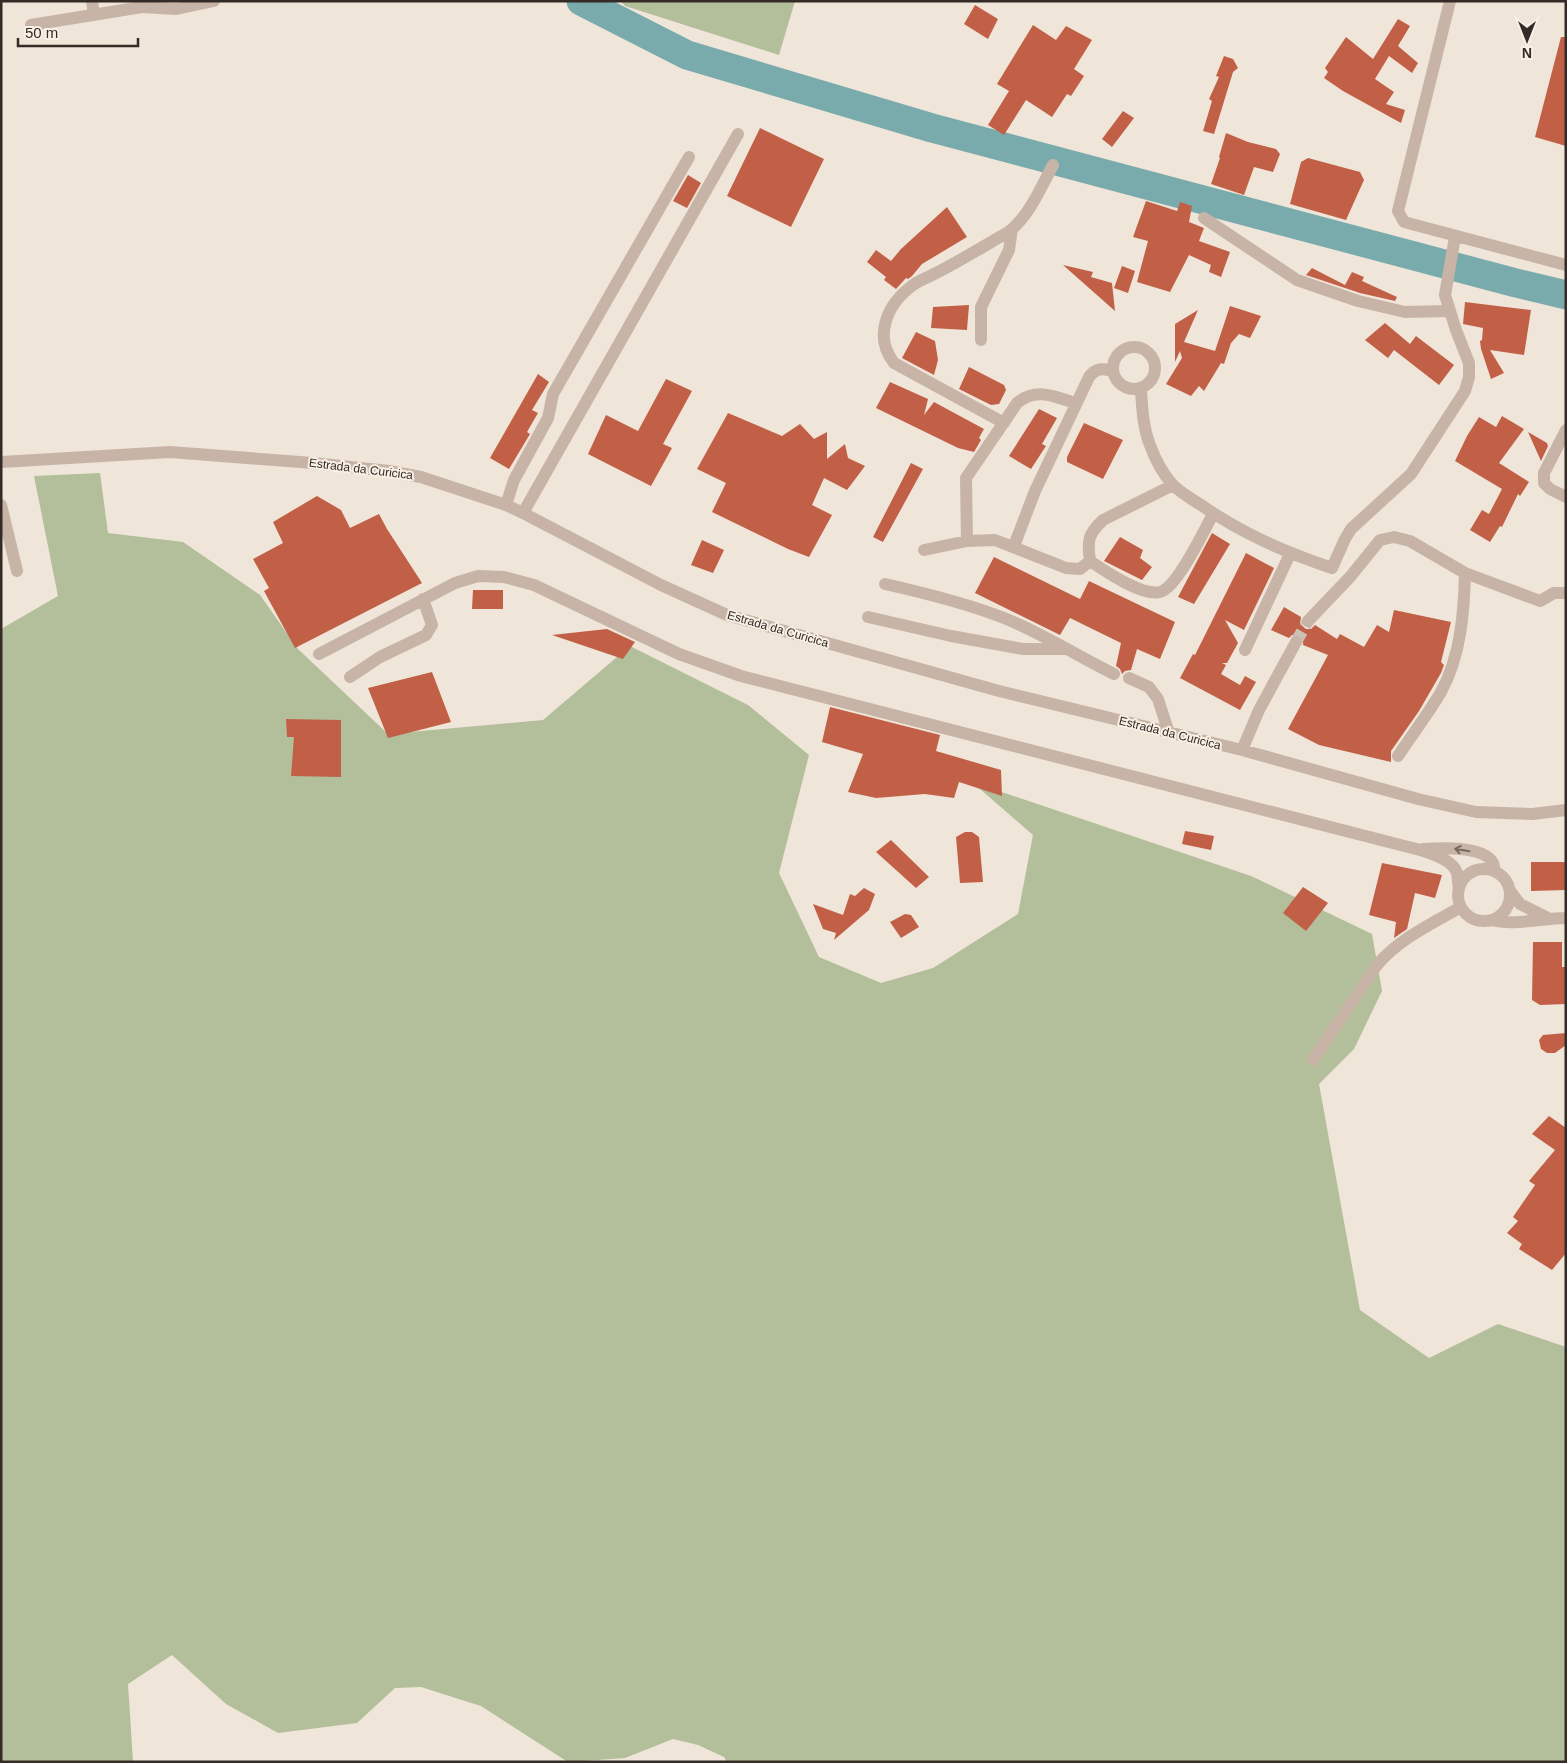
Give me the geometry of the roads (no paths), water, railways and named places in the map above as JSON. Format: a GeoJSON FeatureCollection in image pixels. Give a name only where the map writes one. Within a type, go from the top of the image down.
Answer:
{"type":"FeatureCollection","features":[{"type":"Feature","properties":{"kind":"street"},"geometry":{"type":"LineString","coordinates":[[92,1],[94,15]]}},
{"type":"Feature","properties":{"kind":"street"},"geometry":{"type":"LineString","coordinates":[[31,25],[142,7],[176,9],[214,1]]}},
{"type":"Feature","properties":{"kind":"street"},"geometry":{"type":"LineString","coordinates":[[1450,1],[1398,211],[1404,222],[1454,242],[1566,265]]}},
{"type":"Feature","properties":{"kind":"street"},"geometry":{"type":"LineString","coordinates":[[523,513],[738,134]]}},
{"type":"Feature","properties":{"kind":"street"},"geometry":{"type":"LineString","coordinates":[[506,505],[514,480],[548,418],[553,394],[689,157]]}},
{"type":"Feature","properties":{"kind":"street"},"geometry":{"type":"LineString","coordinates":[[1004,423],[894,363],[884,345],[883,331],[886,318],[897,301],[912,286],[967,257],[1012,229],[1035,199],[1053,165]]}},
{"type":"Feature","properties":{"kind":"street"},"geometry":{"type":"LineString","coordinates":[[1204,218],[1297,280],[1358,301],[1405,312],[1449,311]]}},
{"type":"Feature","properties":{"kind":"street"},"geometry":{"type":"LineString","coordinates":[[981,340],[981,307],[1009,250],[1012,229]]}},
{"type":"Feature","properties":{"kind":"street"},"geometry":{"type":"LineString","coordinates":[[1332,568],[1351,529],[1411,474],[1465,391],[1469,377],[1469,363],[1449,311],[1445,295],[1454,242]]}},
{"type":"Feature","properties":{"kind":"street"},"geometry":{"type":"LineString","coordinates":[[1134,347],[1146,350],[1154,359],[1156,371],[1151,382],[1140,389],[1128,389],[1118,382],[1113,372],[1114,360],[1122,350],[1134,347]]}},
{"type":"Feature","properties":{"kind":"street"},"geometry":{"type":"LineString","coordinates":[[1014,546],[1035,491],[1089,377],[1098,369],[1113,372]]}},
{"type":"Feature","properties":{"kind":"street"},"geometry":{"type":"LineString","coordinates":[[1140,389],[1149,443],[1157,461],[1173,485],[1213,514],[1252,537],[1290,554],[1332,568],[1350,577]]}},
{"type":"Feature","properties":{"kind":"street"},"geometry":{"type":"LineString","coordinates":[[967,541],[966,478],[1017,403],[1026,396],[1037,394],[1047,395],[1076,404]]}},
{"type":"Feature","properties":{"kind":"street"},"geometry":{"type":"LineString","coordinates":[[1566,430],[1544,473],[1544,483],[1566,497]]}},
{"type":"Feature","properties":{"kind":"street","name":"Estrada da Curicica"},"geometry":{"type":"LineString","coordinates":[[1,462],[170,452],[389,471],[421,477],[506,505],[661,585],[727,615],[998,691],[1242,750],[1418,799],[1476,812],[1532,814],[1566,810]]}},
{"type":"Feature","properties":{"kind":"street"},"geometry":{"type":"LineString","coordinates":[[1090,561],[1088,539],[1094,528],[1103,520],[1173,485]]}},
{"type":"Feature","properties":{"kind":"street"},"geometry":{"type":"LineString","coordinates":[[1,505],[17,571]]}},
{"type":"Feature","properties":{"kind":"street"},"geometry":{"type":"LineString","coordinates":[[1090,561],[1106,572],[1143,590],[1153,593],[1161,592],[1169,588],[1179,575],[1213,514]]}},
{"type":"Feature","properties":{"kind":"street"},"geometry":{"type":"LineString","coordinates":[[1308,621],[1350,577],[1380,540],[1394,537],[1410,541],[1466,572],[1540,601],[1554,593],[1566,593]]}},
{"type":"Feature","properties":{"kind":"street"},"geometry":{"type":"LineString","coordinates":[[924,550],[967,541],[995,540],[1066,568],[1080,568],[1090,561]]}},
{"type":"Feature","properties":{"kind":"street"},"geometry":{"type":"LineString","coordinates":[[1246,650],[1290,554]]}},
{"type":"Feature","properties":{"kind":"street"},"geometry":{"type":"LineString","coordinates":[[1398,756],[1441,691],[1450,671],[1456,654],[1464,616],[1466,572]]}},
{"type":"Feature","properties":{"kind":"street"},"geometry":{"type":"LineString","coordinates":[[319,654],[455,583],[478,576],[504,576],[534,585],[679,654],[741,676],[1420,850],[1453,866],[1457,872],[1458,898],[1461,907],[1466,914],[1483,922],[1492,920],[1507,910],[1511,892]]}},
{"type":"Feature","properties":{"kind":"street"},"geometry":{"type":"LineString","coordinates":[[885,584],[926,593],[1003,617],[1114,674]]}},
{"type":"Feature","properties":{"kind":"street"},"geometry":{"type":"LineString","coordinates":[[350,677],[380,657],[426,635],[432,624],[423,599]]}},
{"type":"Feature","properties":{"kind":"street"},"geometry":{"type":"LineString","coordinates":[[868,617],[951,636],[1023,649],[1066,649]]}},
{"type":"Feature","properties":{"kind":"street"},"geometry":{"type":"LineString","coordinates":[[1242,750],[1259,710],[1296,642]]}},
{"type":"Feature","properties":{"kind":"street"},"geometry":{"type":"LineString","coordinates":[[1129,678],[1149,687],[1154,693],[1158,699],[1169,733]]}},
{"type":"Feature","properties":{"kind":"street"},"geometry":{"type":"LineString","coordinates":[[1420,850],[1446,847],[1465,850],[1486,856],[1492,862],[1495,871]]}},
{"type":"Feature","properties":{"kind":"street"},"geometry":{"type":"LineString","coordinates":[[1458,889],[1462,880],[1468,874],[1486,868],[1502,876],[1520,904],[1548,918]]}},
{"type":"Feature","properties":{"kind":"street"},"geometry":{"type":"LineString","coordinates":[[1313,1060],[1377,965],[1388,952],[1461,907]]}},
{"type":"Feature","properties":{"kind":"street"},"geometry":{"type":"LineString","coordinates":[[1492,920],[1498,922],[1517,922],[1566,918]]}},
{"type":"Feature","properties":{"kind":"waterway"},"geometry":{"type":"LineString","coordinates":[[581,1],[687,55],[932,128],[1566,295]]}},
{"type":"Feature","properties":{"kind":"tunnel"},"geometry":{"type":"LineString","coordinates":[[1296,642],[1308,621]]}}]}
